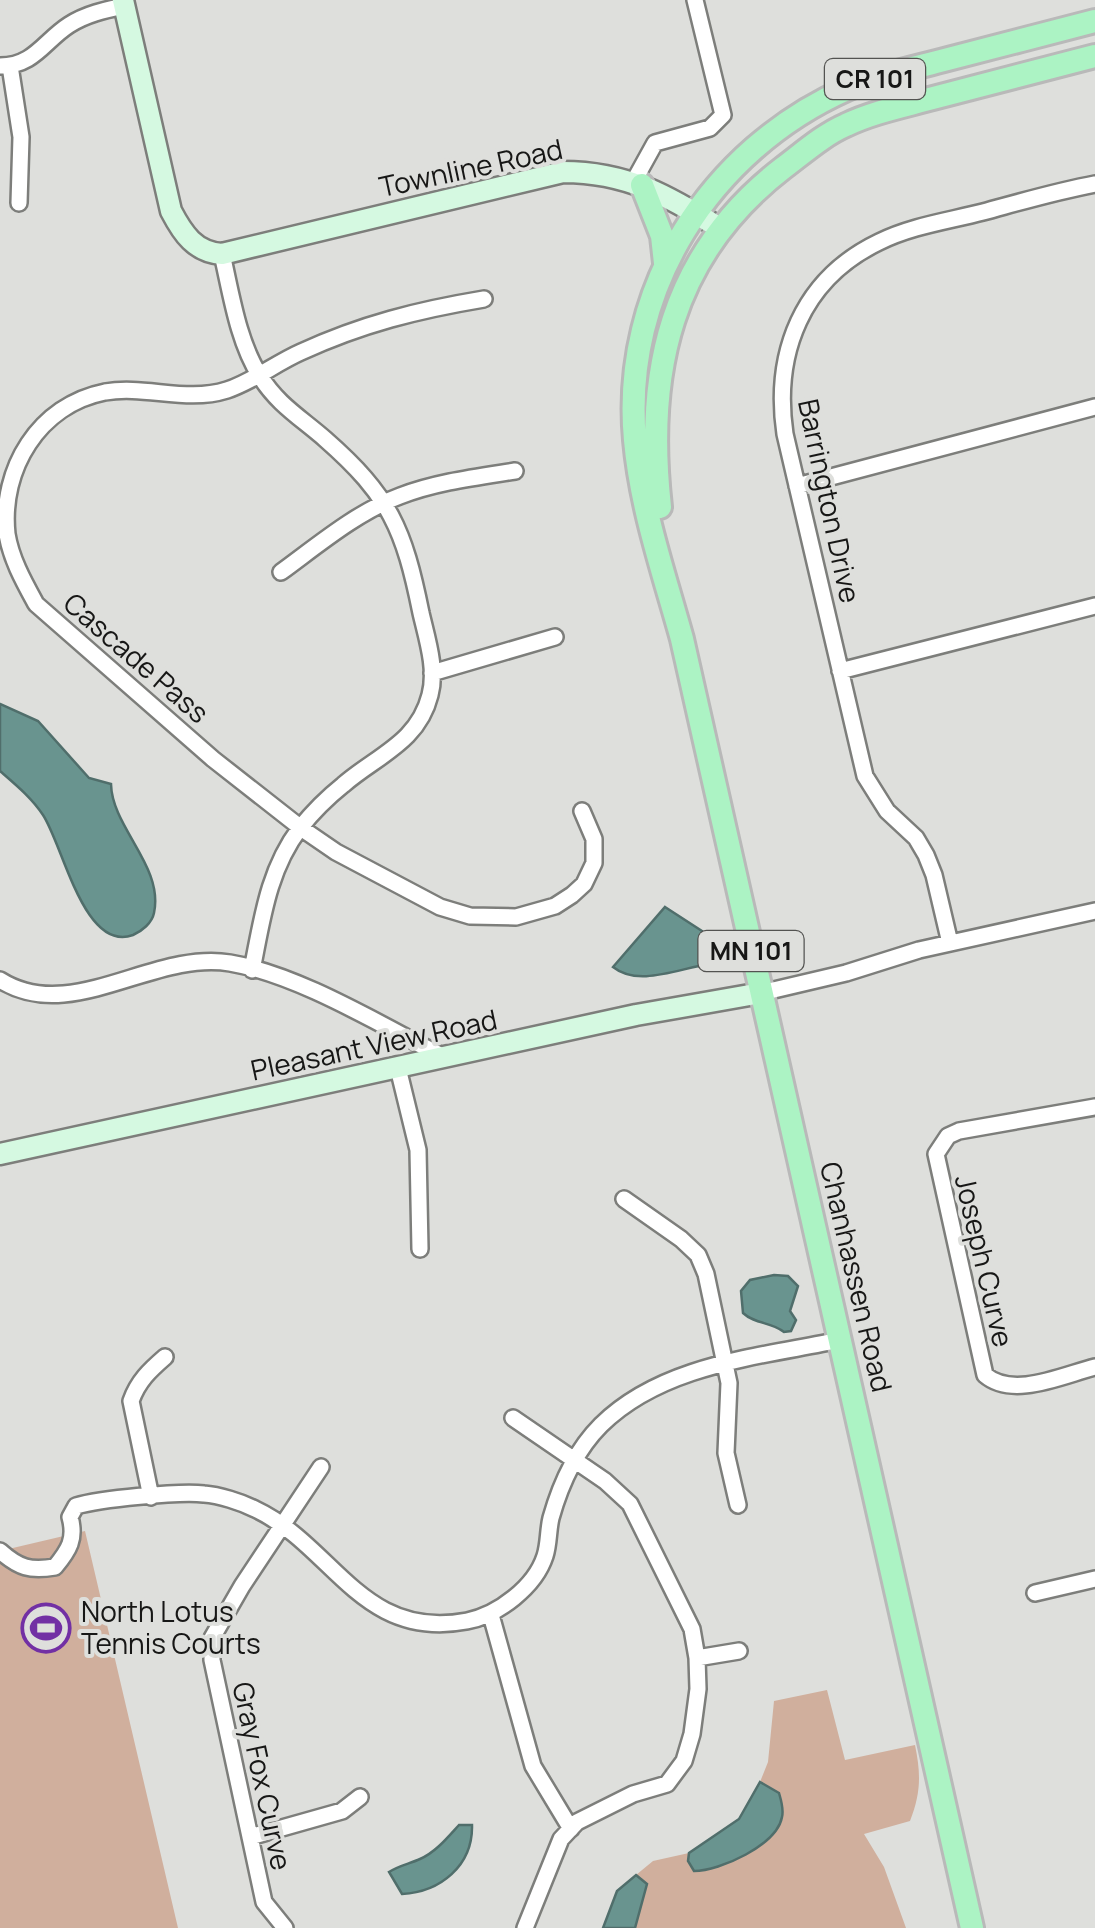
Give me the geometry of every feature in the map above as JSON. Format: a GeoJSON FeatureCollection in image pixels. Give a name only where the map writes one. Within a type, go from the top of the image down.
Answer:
{"type":"FeatureCollection","features":[{"type":"Feature","properties":{"kind":"main road","name":"CR 101"},"geometry":{"type":"LineString","coordinates":[[694,212],[736,163],[760,142],[824,100],[890,74],[1095,21]]}},
{"type":"Feature","properties":{"kind":"main road","name":"CR 101"},"geometry":{"type":"LineString","coordinates":[[722,230],[738,207],[771,177],[846,125],[1095,56]]}},
{"type":"Feature","properties":{"kind":"main road"},"geometry":{"type":"LineString","coordinates":[[638,183],[662,236],[665,266]]}},
{"type":"Feature","properties":{"kind":"main road","name":"MN 101"},"geometry":{"type":"LineString","coordinates":[[682,639],[634,438],[634,380],[639,342],[665,266],[694,212]]}},
{"type":"Feature","properties":{"kind":"main road","name":"MN 101"},"geometry":{"type":"LineString","coordinates":[[682,639],[656,469],[657,398],[671,325],[688,286],[722,230]]}},
{"type":"Feature","properties":{"kind":"main road","name":"Chanhassen Road"},"geometry":{"type":"LineString","coordinates":[[682,639],[972,1928]]}},
{"type":"Feature","properties":{"kind":"street"},"geometry":{"type":"LineString","coordinates":[[638,183],[655,144],[710,128],[723,115],[695,0]]}},
{"type":"Feature","properties":{"kind":"street"},"geometry":{"type":"LineString","coordinates":[[19,202],[21,137],[5,66],[45,50],[68,26],[84,17],[124,3],[171,212],[192,242],[202,250],[222,254],[242,334],[258,374],[281,405],[367,477],[404,539],[432,673],[432,692],[424,715],[409,736],[343,784],[301,828],[271,877],[252,970]]}},
{"type":"Feature","properties":{"kind":"street","name":"Townline Road"},"geometry":{"type":"LineString","coordinates":[[222,254],[544,174],[598,173],[638,183],[722,230]]}},
{"type":"Feature","properties":{"kind":"street","name":"Barrington Drive"},"geometry":{"type":"LineString","coordinates":[[950,943],[926,855],[916,838],[887,811],[865,776],[780,406],[781,377],[797,322],[831,276],[865,250],[904,232],[1095,184]]}},
{"type":"Feature","properties":{"kind":"street","name":"Cascade Pass"},"geometry":{"type":"LineString","coordinates":[[484,298],[390,317],[330,339],[233,388],[210,395],[122,390],[88,397],[56,413],[29,440],[5,476],[7,535],[19,572],[36,604],[213,759],[336,852],[440,908],[496,919],[534,914],[555,906],[584,884],[594,863],[594,840],[582,811]]}},
{"type":"Feature","properties":{"kind":"street"},"geometry":{"type":"LineString","coordinates":[[797,486],[1095,408]]}},
{"type":"Feature","properties":{"kind":"street"},"geometry":{"type":"LineString","coordinates":[[281,572],[324,540],[401,496],[515,471]]}},
{"type":"Feature","properties":{"kind":"street"},"geometry":{"type":"LineString","coordinates":[[840,671],[1095,606]]}},
{"type":"Feature","properties":{"kind":"street"},"geometry":{"type":"LineString","coordinates":[[432,673],[555,637]]}},
{"type":"Feature","properties":{"kind":"street"},"geometry":{"type":"LineString","coordinates":[[761,993],[1095,910]]}},
{"type":"Feature","properties":{"kind":"street"},"geometry":{"type":"LineString","coordinates":[[0,980],[38,996],[66,994],[147,972],[228,962],[324,996],[446,1058]]}},
{"type":"Feature","properties":{"kind":"street","name":"Pleasant View Road"},"geometry":{"type":"LineString","coordinates":[[0,1154],[636,1015],[761,993]]}},
{"type":"Feature","properties":{"kind":"street"},"geometry":{"type":"LineString","coordinates":[[398,1068],[418,1150],[420,1250]]}},
{"type":"Feature","properties":{"kind":"street","name":"Joseph Curve"},"geometry":{"type":"LineString","coordinates":[[1095,1107],[959,1131],[940,1144],[936,1154],[985,1375],[994,1383],[1016,1386],[1095,1366]]}},
{"type":"Feature","properties":{"kind":"street"},"geometry":{"type":"LineString","coordinates":[[624,1198],[681,1239],[698,1255],[706,1274],[728,1383],[726,1453],[738,1505]]}},
{"type":"Feature","properties":{"kind":"street"},"geometry":{"type":"LineString","coordinates":[[0,1551],[16,1566],[33,1571],[55,1567],[71,1548],[70,1517],[76,1506],[203,1493],[255,1508],[384,1613],[422,1622],[464,1622],[491,1615],[524,1589],[544,1558],[552,1518],[574,1462],[600,1426],[627,1404],[667,1380],[840,1340]]}},
{"type":"Feature","properties":{"kind":"street"},"geometry":{"type":"LineString","coordinates":[[151,1497],[131,1401],[146,1374],[166,1357]]}},
{"type":"Feature","properties":{"kind":"street"},"geometry":{"type":"LineString","coordinates":[[512,1418],[605,1481],[630,1504],[692,1629],[698,1688],[684,1761],[667,1784],[600,1809],[570,1829],[548,1866],[524,1928]]}},
{"type":"Feature","properties":{"kind":"street","name":"Gray Fox Curve"},"geometry":{"type":"LineString","coordinates":[[285,1928],[264,1902],[212,1660],[212,1638],[321,1467]]}},
{"type":"Feature","properties":{"kind":"street"},"geometry":{"type":"LineString","coordinates":[[1035,1592],[1095,1579]]}},
{"type":"Feature","properties":{"kind":"street"},"geometry":{"type":"LineString","coordinates":[[491,1615],[532,1766],[570,1829]]}},
{"type":"Feature","properties":{"kind":"street"},"geometry":{"type":"LineString","coordinates":[[697,1658],[739,1651]]}},
{"type":"Feature","properties":{"kind":"street"},"geometry":{"type":"LineString","coordinates":[[250,1837],[330,1815],[360,1797]]}},
{"type":"Feature","properties":{"kind":"shaded area"},"geometry":{"type":"Polygon","coordinates":[[[85,1531],[178,1928],[0,1928],[0,1551],[85,1531]]]}},
{"type":"Feature","properties":{"kind":"shaded area"},"geometry":{"type":"Polygon","coordinates":[[[827,1690],[845,1760],[915,1745],[919,1783],[910,1821],[864,1834],[884,1867],[906,1928],[635,1928],[647,1884],[636,1875],[653,1861],[689,1853],[688,1861],[777,1830],[782,1817],[779,1793],[760,1782],[768,1762],[774,1701],[827,1690]]]}},
{"type":"Feature","properties":{"kind":"water"},"geometry":{"type":"Polygon","coordinates":[[[0,704],[38,721],[89,778],[111,784],[120,816],[152,879],[153,917],[140,931],[116,936],[101,928],[77,893],[43,815],[0,771],[0,704]]]}},
{"type":"Feature","properties":{"kind":"water"},"geometry":{"type":"Polygon","coordinates":[[[665,907],[702,931],[711,964],[648,976],[623,973],[613,967],[665,907]]]}},
{"type":"Feature","properties":{"kind":"water"},"geometry":{"type":"Polygon","coordinates":[[[788,1276],[798,1286],[790,1311],[796,1320],[791,1331],[784,1332],[743,1313],[741,1291],[750,1280],[788,1276]]]}},
{"type":"Feature","properties":{"kind":"water"},"geometry":{"type":"Polygon","coordinates":[[[760,1782],[779,1793],[783,1811],[778,1827],[746,1854],[694,1871],[688,1861],[689,1853],[739,1819],[760,1782]]]}},
{"type":"Feature","properties":{"kind":"water"},"geometry":{"type":"Polygon","coordinates":[[[459,1825],[472,1825],[471,1840],[452,1874],[429,1888],[402,1894],[389,1872],[431,1852],[459,1825]]]}},
{"type":"Feature","properties":{"kind":"water"},"geometry":{"type":"Polygon","coordinates":[[[636,1875],[647,1884],[635,1928],[603,1928],[617,1891],[636,1875]]]}},
{"type":"Feature","properties":{"kind":"place","name":"North Lotus Tennis Courts"},"geometry":{"type":"Point","coordinates":[46,1628]}}]}
